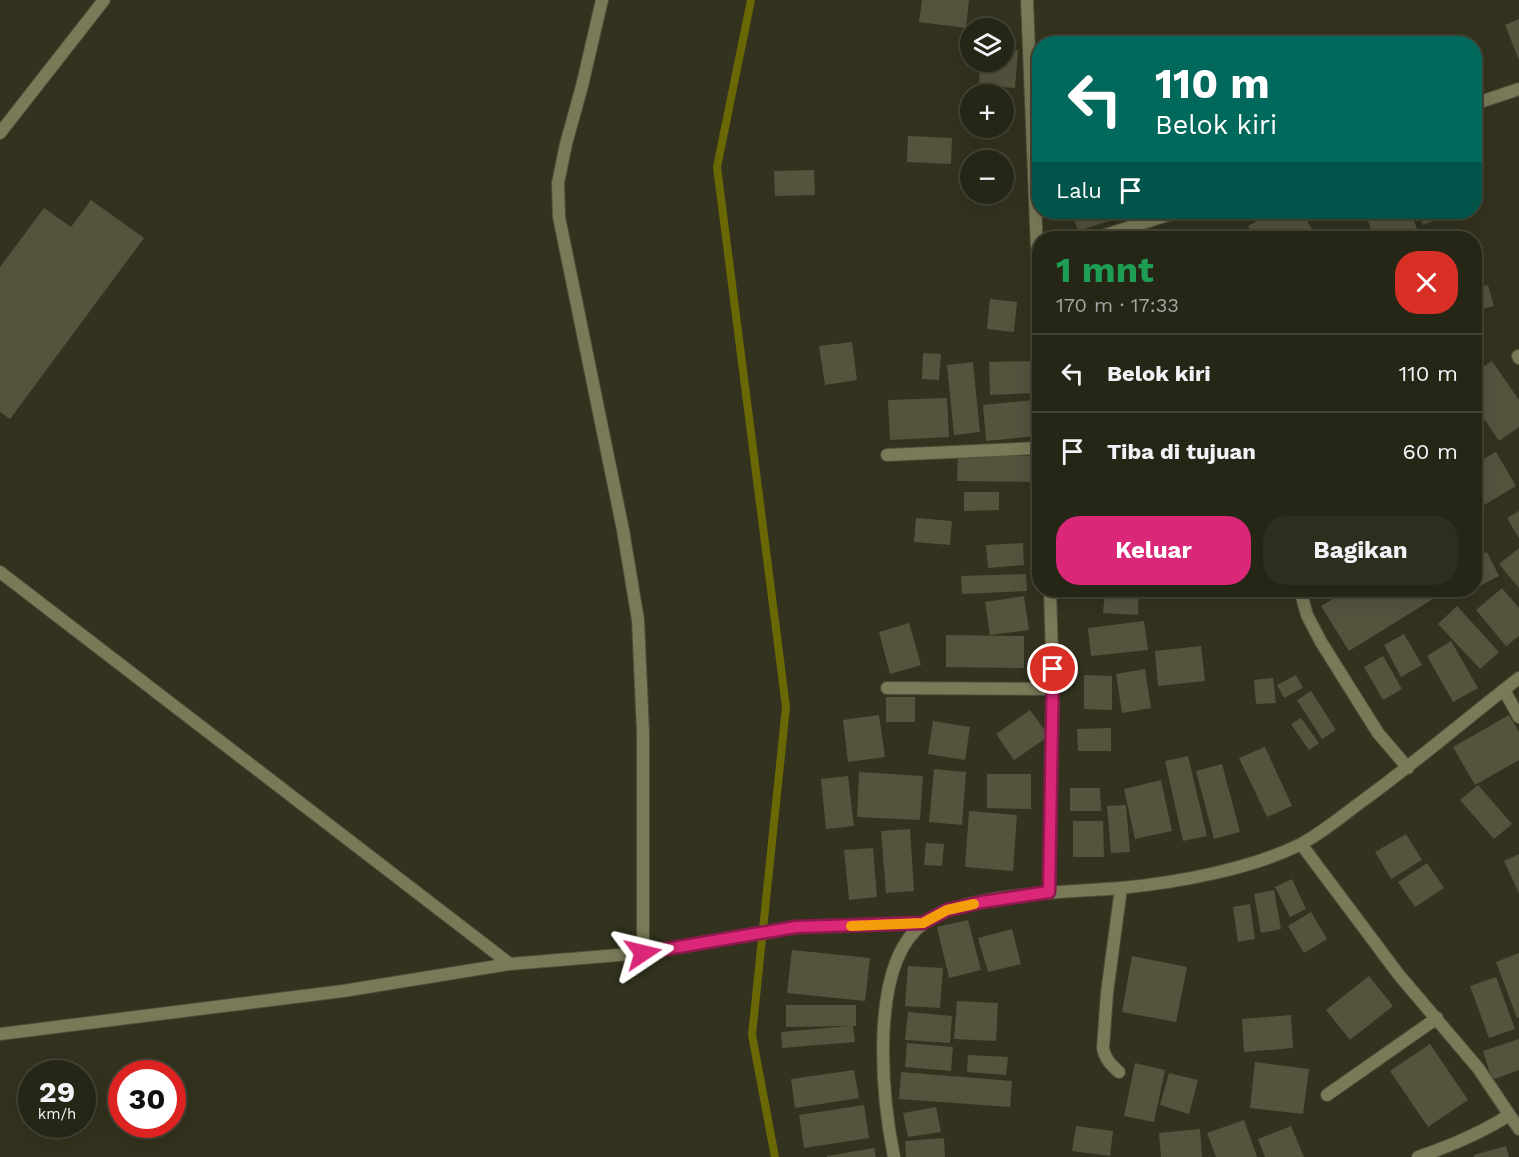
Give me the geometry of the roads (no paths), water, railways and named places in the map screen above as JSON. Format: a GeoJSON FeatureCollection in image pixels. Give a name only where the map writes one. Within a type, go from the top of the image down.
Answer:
{"type":"FeatureCollection","features":[{"type":"Feature","properties":{"kind":"street"},"geometry":{"type":"LineString","coordinates":[[0,133],[104,0]]}},
{"type":"Feature","properties":{"kind":"street"},"geometry":{"type":"LineString","coordinates":[[602,0],[558,183],[559,216],[624,530],[638,620],[644,732],[643,953]]}},
{"type":"Feature","properties":{"kind":"street"},"geometry":{"type":"LineString","coordinates":[[1027,0],[1032,117]]}},
{"type":"Feature","properties":{"kind":"street"},"geometry":{"type":"LineString","coordinates":[[1482,101],[1519,88]]}},
{"type":"Feature","properties":{"kind":"street"},"geometry":{"type":"LineString","coordinates":[[1118,231],[1155,219]]}},
{"type":"Feature","properties":{"kind":"street"},"geometry":{"type":"LineString","coordinates":[[887,454],[1032,448]]}},
{"type":"Feature","properties":{"kind":"street"},"geometry":{"type":"LineString","coordinates":[[0,572],[510,964]]}},
{"type":"Feature","properties":{"kind":"street"},"geometry":{"type":"LineString","coordinates":[[1049,892],[1053,689],[1050,597]]}},
{"type":"Feature","properties":{"kind":"street"},"geometry":{"type":"LineString","coordinates":[[1302,597],[1307,615],[1321,642],[1378,733],[1408,768]]}},
{"type":"Feature","properties":{"kind":"street"},"geometry":{"type":"LineString","coordinates":[[894,1157],[885,1086],[884,1024],[888,989],[900,951],[905,942],[923,923],[947,910],[982,902],[1049,892],[1121,888],[1199,876],[1247,864],[1301,844],[1408,768],[1519,678]]}},
{"type":"Feature","properties":{"kind":"street"},"geometry":{"type":"LineString","coordinates":[[887,688],[1053,689]]}},
{"type":"Feature","properties":{"kind":"street"},"geometry":{"type":"LineString","coordinates":[[1504,690],[1519,717]]}},
{"type":"Feature","properties":{"kind":"street"},"geometry":{"type":"LineString","coordinates":[[1301,844],[1399,975],[1478,1068],[1519,1129]]}},
{"type":"Feature","properties":{"kind":"street"},"geometry":{"type":"LineString","coordinates":[[1119,1072],[1104,1056],[1103,1048],[1107,993],[1121,888]]}},
{"type":"Feature","properties":{"kind":"street"},"geometry":{"type":"LineString","coordinates":[[0,1034],[343,991],[510,964],[643,953],[796,927],[923,923]]}},
{"type":"Feature","properties":{"kind":"street"},"geometry":{"type":"LineString","coordinates":[[1328,1095],[1437,1018]]}},
{"type":"Feature","properties":{"kind":"street"},"geometry":{"type":"LineString","coordinates":[[1418,1157],[1461,1142],[1489,1129],[1509,1115]]}},
{"type":"Feature","properties":{"kind":"waterway"},"geometry":{"type":"LineString","coordinates":[[751,0],[717,167],[786,707],[752,1035],[775,1157]]}}]}
